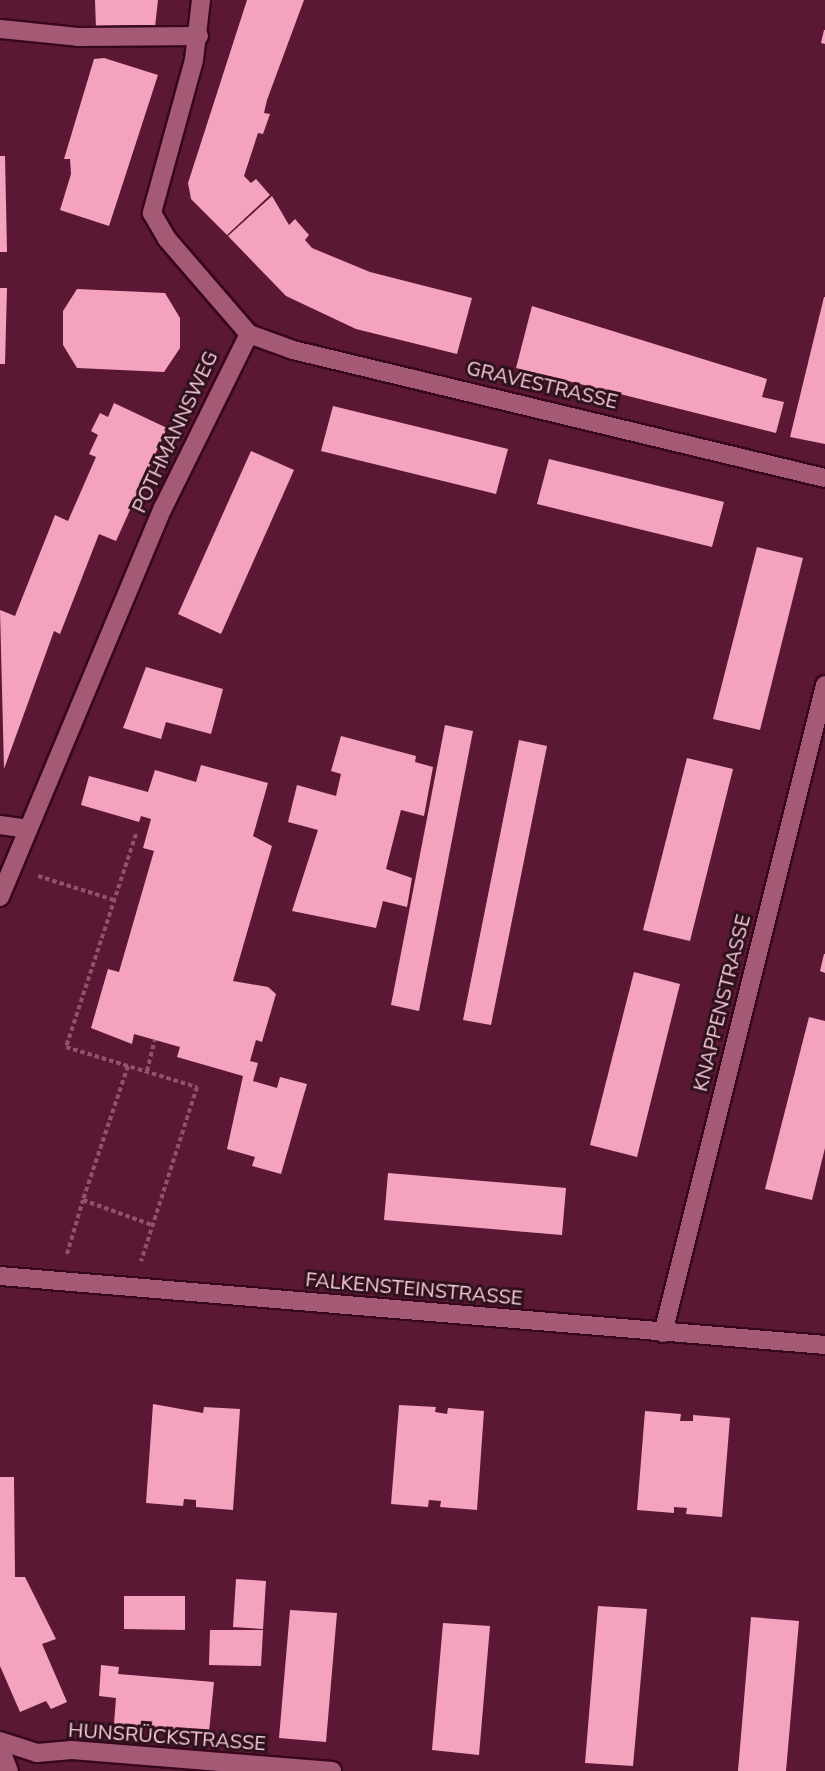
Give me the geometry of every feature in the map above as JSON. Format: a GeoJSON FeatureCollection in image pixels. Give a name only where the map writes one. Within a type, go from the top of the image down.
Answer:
{"type":"FeatureCollection","features":[{"type":"Feature","properties":{"kind":"street"},"geometry":{"type":"LineString","coordinates":[[201,0],[199,36],[152,213],[167,239],[249,334]]}},
{"type":"Feature","properties":{"kind":"street"},"geometry":{"type":"LineString","coordinates":[[1,29],[78,37],[199,36]]}},
{"type":"Feature","properties":{"kind":"street","name":"GRAVESTRASSE"},"geometry":{"type":"LineString","coordinates":[[249,334],[293,350],[825,477]]}},
{"type":"Feature","properties":{"kind":"street","name":"POTHMANNSWEG"},"geometry":{"type":"LineString","coordinates":[[0,897],[163,508],[249,334]]}},
{"type":"Feature","properties":{"kind":"street","name":"KNAPPENSTRASSE"},"geometry":{"type":"LineString","coordinates":[[663,1333],[825,685]]}},
{"type":"Feature","properties":{"kind":"street"},"geometry":{"type":"LineString","coordinates":[[0,825],[27,829]]}},
{"type":"Feature","properties":{"kind":"street","name":"FALKENSTEINSTRASSE"},"geometry":{"type":"LineString","coordinates":[[0,1276],[825,1345]]}},
{"type":"Feature","properties":{"kind":"street","name":"HUNSRÜCKSTRASSE"},"geometry":{"type":"LineString","coordinates":[[0,1741],[37,1753],[72,1750],[332,1771]]}},
{"type":"Feature","properties":{"kind":"street"},"geometry":{"type":"LineString","coordinates":[[0,1748],[9,1771]]}},
{"type":"Feature","properties":{"kind":"path"},"geometry":{"type":"LineString","coordinates":[[132,1287],[197,1087],[66,1047],[136,834]]}},
{"type":"Feature","properties":{"kind":"path"},"geometry":{"type":"LineString","coordinates":[[12,868],[114,900]]}},
{"type":"Feature","properties":{"kind":"path"},"geometry":{"type":"LineString","coordinates":[[147,1071],[155,1040]]}},
{"type":"Feature","properties":{"kind":"path"},"geometry":{"type":"LineString","coordinates":[[59,1281],[83,1200],[128,1066]]}},
{"type":"Feature","properties":{"kind":"path"},"geometry":{"type":"LineString","coordinates":[[83,1200],[152,1225]]}},
{"type":"Feature","properties":{"kind":"building"},"geometry":{"type":"Polygon","coordinates":[[[95,0],[158,0],[155,27],[96,29],[95,0]]]}},
{"type":"Feature","properties":{"kind":"building"},"geometry":{"type":"Polygon","coordinates":[[[247,0],[304,0],[267,100],[264,113],[270,114],[263,134],[258,133],[244,176],[251,183],[256,179],[270,195],[227,235],[191,199],[188,183],[247,0]]]}},
{"type":"Feature","properties":{"kind":"building"},"geometry":{"type":"Polygon","coordinates":[[[825,30],[825,44],[821,43],[825,30]]]}},
{"type":"Feature","properties":{"kind":"building"},"geometry":{"type":"Polygon","coordinates":[[[104,58],[158,75],[109,226],[60,210],[71,174],[70,159],[64,159],[94,59],[104,58]]]}},
{"type":"Feature","properties":{"kind":"building"},"geometry":{"type":"Polygon","coordinates":[[[0,156],[5,156],[7,252],[0,252],[0,156]]]}},
{"type":"Feature","properties":{"kind":"building"},"geometry":{"type":"Polygon","coordinates":[[[272,196],[289,225],[295,219],[309,235],[305,240],[312,248],[370,272],[472,298],[457,354],[356,329],[286,296],[228,236],[272,196]]]}},
{"type":"Feature","properties":{"kind":"building"},"geometry":{"type":"Polygon","coordinates":[[[0,288],[7,288],[5,364],[0,364],[0,288]]]}},
{"type":"Feature","properties":{"kind":"building"},"geometry":{"type":"Polygon","coordinates":[[[77,289],[165,293],[180,318],[180,348],[164,372],[77,368],[63,345],[63,311],[77,289]]]}},
{"type":"Feature","properties":{"kind":"building"},"geometry":{"type":"Polygon","coordinates":[[[825,297],[825,444],[790,437],[825,297]]]}},
{"type":"Feature","properties":{"kind":"building"},"geometry":{"type":"Polygon","coordinates":[[[532,306],[767,379],[762,397],[784,402],[776,433],[516,368],[532,306]]]}},
{"type":"Feature","properties":{"kind":"building"},"geometry":{"type":"Polygon","coordinates":[[[114,403],[167,428],[116,541],[99,534],[60,634],[54,631],[4,769],[0,610],[15,616],[55,515],[68,521],[96,457],[89,454],[98,435],[91,431],[100,413],[108,417],[114,403]]]}},
{"type":"Feature","properties":{"kind":"building"},"geometry":{"type":"Polygon","coordinates":[[[333,406],[508,449],[496,494],[321,451],[333,406]]]}},
{"type":"Feature","properties":{"kind":"building"},"geometry":{"type":"Polygon","coordinates":[[[251,451],[294,470],[221,634],[178,614],[251,451]]]}},
{"type":"Feature","properties":{"kind":"building"},"geometry":{"type":"Polygon","coordinates":[[[549,459],[724,502],[712,547],[537,504],[549,459]]]}},
{"type":"Feature","properties":{"kind":"building"},"geometry":{"type":"Polygon","coordinates":[[[757,547],[803,558],[760,730],[713,719],[757,547]]]}},
{"type":"Feature","properties":{"kind":"building"},"geometry":{"type":"Polygon","coordinates":[[[146,667],[223,689],[211,734],[166,722],[161,739],[123,728],[146,667]]]}},
{"type":"Feature","properties":{"kind":"building"},"geometry":{"type":"Polygon","coordinates":[[[445,725],[473,731],[419,1011],[391,1005],[445,725]]]}},
{"type":"Feature","properties":{"kind":"building"},"geometry":{"type":"Polygon","coordinates":[[[341,736],[416,756],[415,762],[433,767],[424,816],[401,810],[386,869],[412,878],[407,907],[383,901],[376,928],[292,911],[318,830],[288,822],[297,785],[336,796],[341,774],[331,771],[341,736]]]}},
{"type":"Feature","properties":{"kind":"building"},"geometry":{"type":"Polygon","coordinates":[[[519,740],[547,746],[491,1025],[463,1020],[519,740]]]}},
{"type":"Feature","properties":{"kind":"building"},"geometry":{"type":"Polygon","coordinates":[[[687,758],[733,769],[690,941],[643,930],[687,758]]]}},
{"type":"Feature","properties":{"kind":"building"},"geometry":{"type":"Polygon","coordinates":[[[201,765],[268,783],[253,836],[272,846],[233,981],[268,987],[276,994],[262,1042],[256,1040],[250,1061],[258,1063],[253,1081],[277,1088],[280,1077],[307,1084],[281,1174],[252,1166],[255,1157],[227,1149],[243,1076],[177,1057],[180,1047],[134,1034],[132,1044],[91,1028],[108,969],[119,972],[154,851],[143,848],[151,819],[141,816],[139,822],[81,805],[89,776],[148,792],[155,770],[196,782],[201,765]]]}},
{"type":"Feature","properties":{"kind":"building"},"geometry":{"type":"Polygon","coordinates":[[[825,954],[825,973],[820,971],[825,954]]]}},
{"type":"Feature","properties":{"kind":"building"},"geometry":{"type":"Polygon","coordinates":[[[634,972],[680,984],[637,1157],[590,1145],[634,972]]]}},
{"type":"Feature","properties":{"kind":"building"},"geometry":{"type":"Polygon","coordinates":[[[809,1017],[825,1021],[825,1148],[812,1200],[765,1189],[809,1017]]]}},
{"type":"Feature","properties":{"kind":"building"},"geometry":{"type":"Polygon","coordinates":[[[388,1173],[566,1188],[562,1235],[384,1220],[388,1173]]]}},
{"type":"Feature","properties":{"kind":"building"},"geometry":{"type":"Polygon","coordinates":[[[153,1404],[203,1413],[204,1407],[240,1409],[233,1510],[196,1507],[196,1500],[184,1499],[183,1506],[146,1503],[153,1404]]]}},
{"type":"Feature","properties":{"kind":"building"},"geometry":{"type":"Polygon","coordinates":[[[399,1405],[436,1407],[435,1412],[447,1414],[448,1408],[484,1411],[477,1510],[440,1507],[441,1501],[429,1500],[428,1507],[391,1504],[399,1405]]]}},
{"type":"Feature","properties":{"kind":"building"},"geometry":{"type":"Polygon","coordinates":[[[645,1411],[681,1414],[680,1421],[693,1421],[693,1415],[730,1418],[722,1517],[686,1514],[687,1508],[674,1507],[674,1513],[637,1510],[645,1411]]]}},
{"type":"Feature","properties":{"kind":"building"},"geometry":{"type":"Polygon","coordinates":[[[0,1477],[14,1477],[15,1577],[25,1577],[56,1639],[42,1644],[67,1702],[51,1709],[46,1701],[20,1712],[0,1666],[0,1477]]]}},
{"type":"Feature","properties":{"kind":"building"},"geometry":{"type":"Polygon","coordinates":[[[236,1579],[266,1581],[263,1629],[233,1627],[236,1579]]]}},
{"type":"Feature","properties":{"kind":"building"},"geometry":{"type":"Polygon","coordinates":[[[124,1596],[185,1596],[185,1630],[124,1629],[124,1596]]]}},
{"type":"Feature","properties":{"kind":"building"},"geometry":{"type":"Polygon","coordinates":[[[598,1606],[647,1609],[633,1766],[585,1763],[598,1606]]]}},
{"type":"Feature","properties":{"kind":"building"},"geometry":{"type":"Polygon","coordinates":[[[290,1610],[337,1613],[326,1742],[279,1738],[290,1610]]]}},
{"type":"Feature","properties":{"kind":"building"},"geometry":{"type":"Polygon","coordinates":[[[751,1617],[799,1621],[786,1771],[738,1771],[751,1617]]]}},
{"type":"Feature","properties":{"kind":"building"},"geometry":{"type":"Polygon","coordinates":[[[443,1623],[490,1626],[479,1755],[432,1750],[443,1623]]]}},
{"type":"Feature","properties":{"kind":"building"},"geometry":{"type":"Polygon","coordinates":[[[210,1630],[263,1630],[261,1666],[209,1665],[210,1630]]]}},
{"type":"Feature","properties":{"kind":"building"},"geometry":{"type":"Polygon","coordinates":[[[101,1665],[119,1667],[118,1674],[214,1682],[209,1732],[114,1724],[116,1698],[99,1696],[101,1665]]]}}]}
